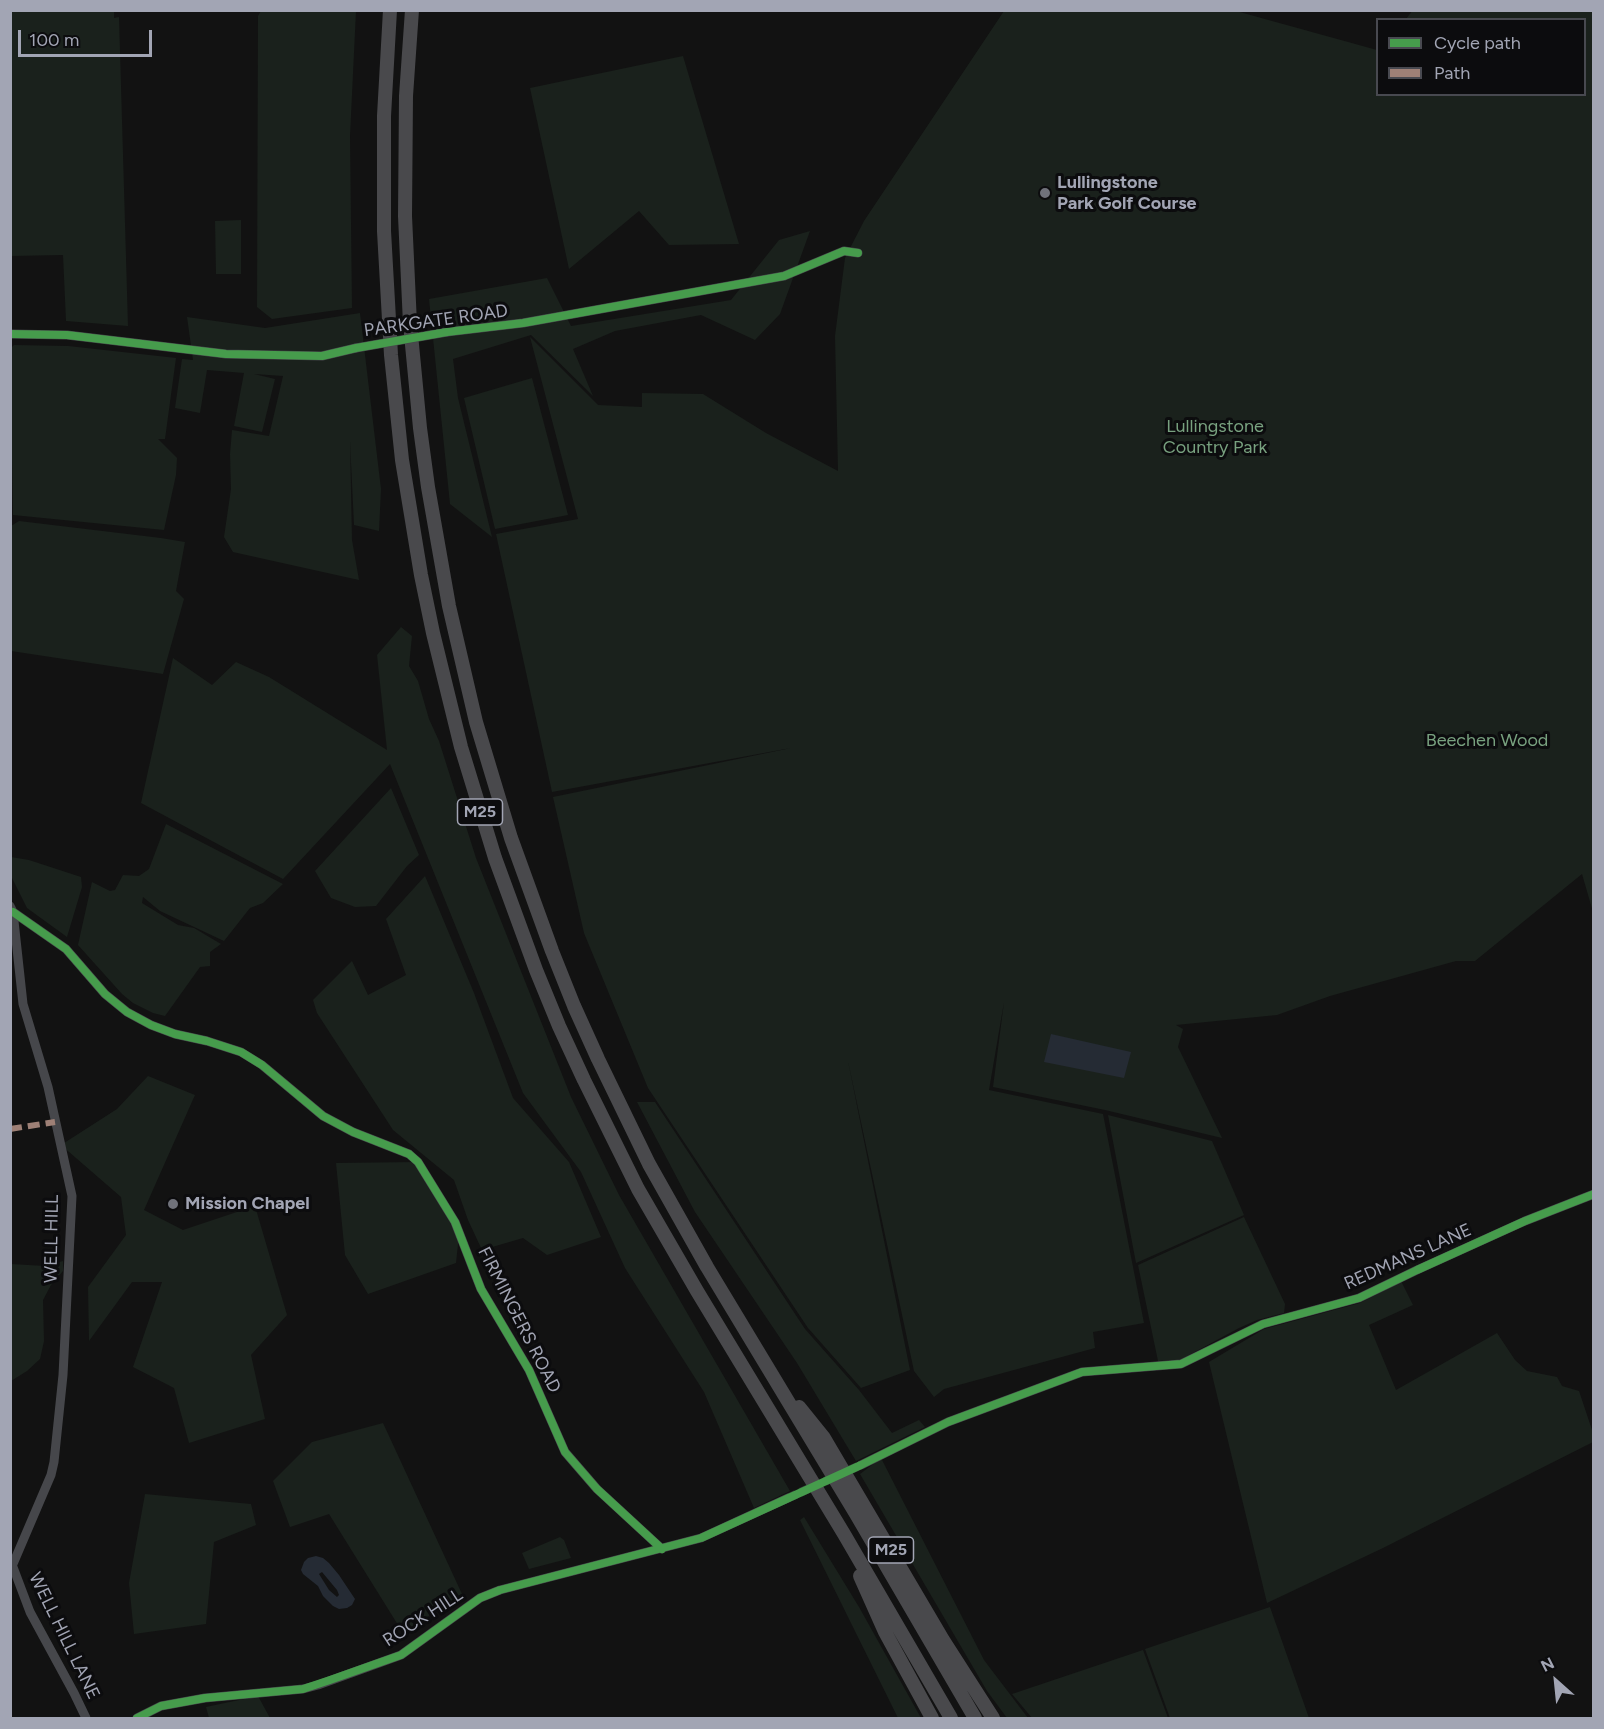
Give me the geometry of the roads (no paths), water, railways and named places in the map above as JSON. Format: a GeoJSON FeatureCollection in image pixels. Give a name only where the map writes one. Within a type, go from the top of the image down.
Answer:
{"type":"FeatureCollection","features":[{"type":"Feature","properties":{"kind":"highway","name":"M25"},"geometry":{"type":"LineString","coordinates":[[390,10],[384,116],[384,207],[395,402],[421,575],[446,690],[495,858],[536,970],[610,1134],[666,1239],[844,1534],[951,1719]]}},
{"type":"Feature","properties":{"kind":"highway","name":"M25"},"geometry":{"type":"LineString","coordinates":[[412,10],[406,96],[405,180],[407,276],[413,368],[428,488],[449,606],[477,722],[502,809],[556,962],[598,1059],[639,1143],[678,1216],[975,1719]]}},
{"type":"Feature","properties":{"kind":"highway","name":"M25"},"geometry":{"type":"LineString","coordinates":[[781,1389],[809,1418],[824,1438],[943,1640],[993,1719]]}},
{"type":"Feature","properties":{"kind":"highway","name":"M25"},"geometry":{"type":"LineString","coordinates":[[844,1534],[885,1632],[932,1719]]}},
{"type":"Feature","properties":{"kind":"street","name":"PARKGATE ROAD"},"geometry":{"type":"LineString","coordinates":[[10,334],[68,335],[226,354],[322,356],[447,332],[524,323],[784,276],[844,251],[858,253]]}},
{"type":"Feature","properties":{"kind":"street","name":"FIRMINGERS ROAD"},"geometry":{"type":"LineString","coordinates":[[12,909],[66,949],[105,994],[127,1012],[151,1025],[175,1034],[240,1052],[262,1065],[323,1116],[353,1132],[409,1154],[418,1162],[455,1222],[482,1288],[529,1370],[565,1452],[597,1489],[662,1549]]}},
{"type":"Feature","properties":{"kind":"street","name":"WELL HILL"},"geometry":{"type":"LineString","coordinates":[[12,909],[23,1004],[48,1087],[72,1196],[63,1375],[54,1462],[51,1475],[12,1569]]}},
{"type":"Feature","properties":{"kind":"street","name":"REDMANS LANE"},"geometry":{"type":"LineString","coordinates":[[861,1466],[948,1422],[1082,1372],[1181,1364],[1263,1323],[1359,1298],[1498,1233],[1593,1194]]}},
{"type":"Feature","properties":{"kind":"street","name":"ROCK HILL"},"geometry":{"type":"LineString","coordinates":[[137,1719],[161,1706],[205,1698],[303,1689],[401,1655],[480,1598],[490,1594],[701,1538],[788,1498]]}},
{"type":"Feature","properties":{"kind":"street","name":"WELL HILL LANE"},"geometry":{"type":"LineString","coordinates":[[12,1569],[30,1611],[86,1719]]}},
{"type":"Feature","properties":{"kind":"tunnel"},"geometry":{"type":"LineString","coordinates":[[788,1498],[861,1465]]}},
{"type":"Feature","properties":{"kind":"place","name":"Lullingstone Park Golf Course"},"geometry":{"type":"Point","coordinates":[1045,193]}},
{"type":"Feature","properties":{"kind":"place","name":"Mission Chapel"},"geometry":{"type":"Point","coordinates":[173,1204]}},
{"type":"Feature","properties":{"kind":"park label","name":"Lullingstone Country Park"},"geometry":{"type":"Point","coordinates":[1215,437]}},
{"type":"Feature","properties":{"kind":"park label","name":"Beechen Wood"},"geometry":{"type":"Point","coordinates":[1487,741]}}]}
